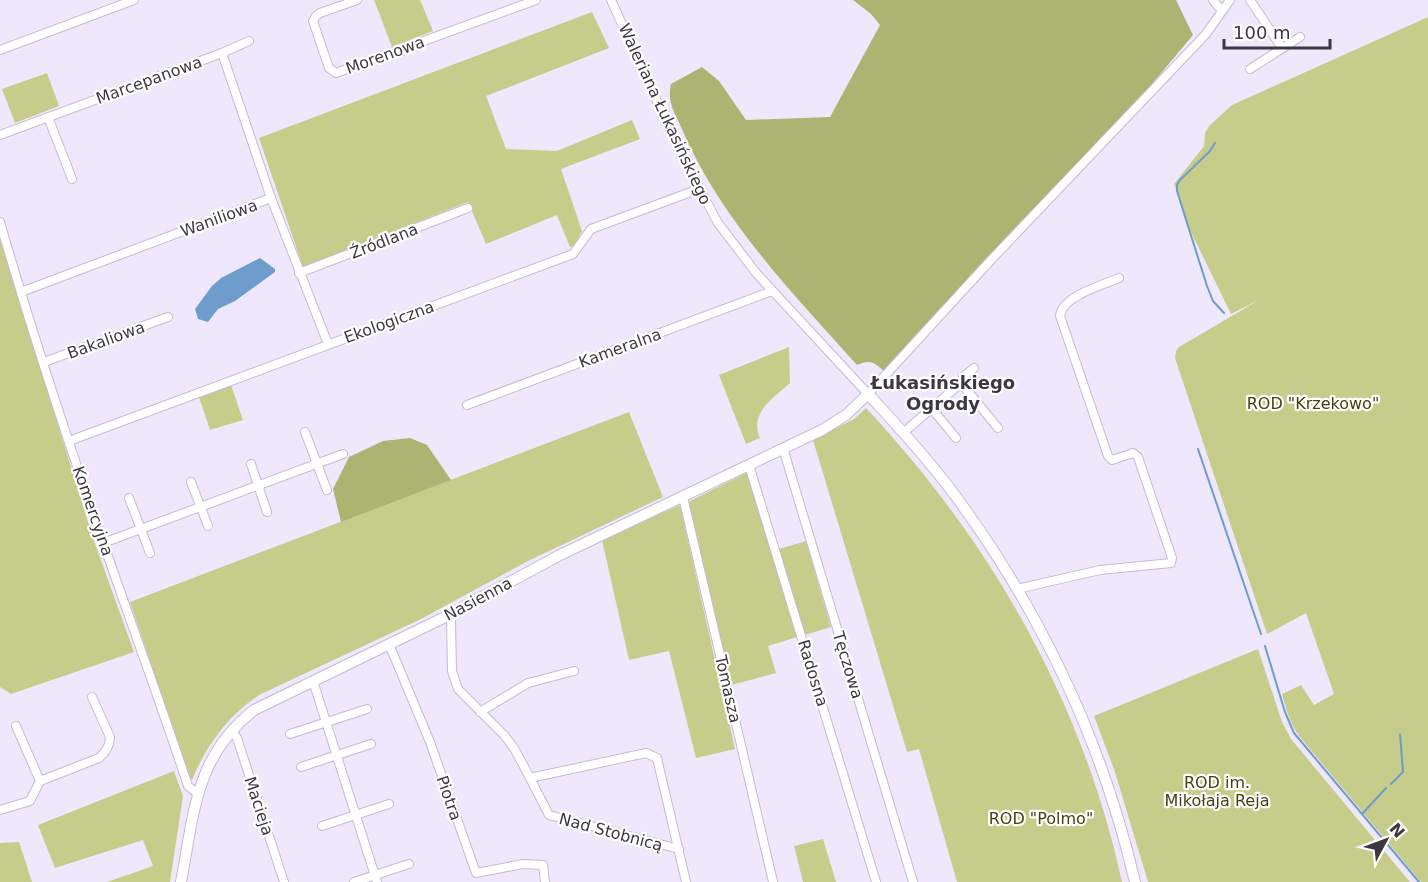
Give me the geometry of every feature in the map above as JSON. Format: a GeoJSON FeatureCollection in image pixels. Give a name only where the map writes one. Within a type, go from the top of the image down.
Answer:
{"type":"FeatureCollection","features":[{"type":"Feature","properties":{"kind":"street"},"geometry":{"type":"LineString","coordinates":[[0,50],[134,0]]}},
{"type":"Feature","properties":{"kind":"street","name":"Morenowa"},"geometry":{"type":"LineString","coordinates":[[357,0],[321,13],[313,21],[329,68],[336,73],[536,0]]}},
{"type":"Feature","properties":{"kind":"street","name":"Waleriana Łukasińskiego"},"geometry":{"type":"LineString","coordinates":[[611,0],[699,189],[727,237],[772,291],[872,390],[903,433],[953,493],[998,557],[1052,652],[1084,723],[1116,811],[1135,882]]}},
{"type":"Feature","properties":{"kind":"street"},"geometry":{"type":"LineString","coordinates":[[1213,0],[1222,11]]}},
{"type":"Feature","properties":{"kind":"street"},"geometry":{"type":"LineString","coordinates":[[872,390],[990,261],[1200,40],[1230,0]]}},
{"type":"Feature","properties":{"kind":"street"},"geometry":{"type":"LineString","coordinates":[[1250,0],[1282,48]]}},
{"type":"Feature","properties":{"kind":"street"},"geometry":{"type":"LineString","coordinates":[[1250,69],[1299,37]]}},
{"type":"Feature","properties":{"kind":"street","name":"Marcepanowa"},"geometry":{"type":"LineString","coordinates":[[0,135],[249,41]]}},
{"type":"Feature","properties":{"kind":"street"},"geometry":{"type":"LineString","coordinates":[[222,53],[271,198]]}},
{"type":"Feature","properties":{"kind":"street"},"geometry":{"type":"LineString","coordinates":[[48,117],[72,179]]}},
{"type":"Feature","properties":{"kind":"street","name":"Ekologiczna"},"geometry":{"type":"LineString","coordinates":[[69,441],[573,254],[591,230],[699,189]]}},
{"type":"Feature","properties":{"kind":"street","name":"Waniliowa"},"geometry":{"type":"LineString","coordinates":[[21,292],[271,198],[328,345]]}},
{"type":"Feature","properties":{"kind":"street","name":"Źródlana"},"geometry":{"type":"LineString","coordinates":[[299,273],[468,208]]}},
{"type":"Feature","properties":{"kind":"street","name":"Komercyjna"},"geometry":{"type":"LineString","coordinates":[[0,222],[103,543],[188,786],[198,794]]}},
{"type":"Feature","properties":{"kind":"street"},"geometry":{"type":"LineString","coordinates":[[1017,589],[1117,568],[1171,563],[1172,558],[1138,457],[1133,453],[1112,460],[1108,456],[1060,316],[1060,310],[1069,300],[1119,278]]}},
{"type":"Feature","properties":{"kind":"street","name":"Kameralna"},"geometry":{"type":"LineString","coordinates":[[467,405],[772,291]]}},
{"type":"Feature","properties":{"kind":"street","name":"Bakaliowa"},"geometry":{"type":"LineString","coordinates":[[44,363],[168,317]]}},
{"type":"Feature","properties":{"kind":"street"},"geometry":{"type":"LineString","coordinates":[[903,433],[961,383],[963,377],[974,368]]}},
{"type":"Feature","properties":{"kind":"street"},"geometry":{"type":"LineString","coordinates":[[961,383],[998,428]]}},
{"type":"Feature","properties":{"kind":"street","name":"Nasienna"},"geometry":{"type":"LineString","coordinates":[[181,882],[198,794],[207,766],[232,731],[260,706],[448,615],[555,557],[840,419],[872,390]]}},
{"type":"Feature","properties":{"kind":"street"},"geometry":{"type":"LineString","coordinates":[[932,409],[956,438]]}},
{"type":"Feature","properties":{"kind":"street"},"geometry":{"type":"LineString","coordinates":[[305,432],[327,490]]}},
{"type":"Feature","properties":{"kind":"street","name":"Tęczowa"},"geometry":{"type":"LineString","coordinates":[[783,448],[913,882]]}},
{"type":"Feature","properties":{"kind":"street"},"geometry":{"type":"LineString","coordinates":[[103,543],[343,454]]}},
{"type":"Feature","properties":{"kind":"street"},"geometry":{"type":"LineString","coordinates":[[251,464],[267,512]]}},
{"type":"Feature","properties":{"kind":"street","name":"Radosna"},"geometry":{"type":"LineString","coordinates":[[749,465],[876,882]]}},
{"type":"Feature","properties":{"kind":"street"},"geometry":{"type":"LineString","coordinates":[[190,482],[208,526]]}},
{"type":"Feature","properties":{"kind":"street","name":"Tomasza"},"geometry":{"type":"LineString","coordinates":[[683,497],[772,882]]}},
{"type":"Feature","properties":{"kind":"street"},"geometry":{"type":"LineString","coordinates":[[129,498],[150,553]]}},
{"type":"Feature","properties":{"kind":"street","name":"Nad Stobnicą"},"geometry":{"type":"LineString","coordinates":[[448,615],[451,620],[453,679],[458,689],[514,748],[549,814],[679,849]]}},
{"type":"Feature","properties":{"kind":"street","name":"Piotra"},"geometry":{"type":"LineString","coordinates":[[389,644],[430,742],[476,873],[524,864],[543,865],[545,882]]}},
{"type":"Feature","properties":{"kind":"street"},"geometry":{"type":"LineString","coordinates":[[480,712],[528,683],[574,671]]}},
{"type":"Feature","properties":{"kind":"street"},"geometry":{"type":"LineString","coordinates":[[313,681],[376,879]]}},
{"type":"Feature","properties":{"kind":"street"},"geometry":{"type":"LineString","coordinates":[[0,810],[30,801],[40,781],[99,758],[108,749],[110,737],[92,697]]}},
{"type":"Feature","properties":{"kind":"street"},"geometry":{"type":"LineString","coordinates":[[290,735],[367,709]]}},
{"type":"Feature","properties":{"kind":"street"},"geometry":{"type":"LineString","coordinates":[[16,726],[40,781]]}},
{"type":"Feature","properties":{"kind":"street","name":"Macieja"},"geometry":{"type":"LineString","coordinates":[[232,731],[237,738],[284,882]]}},
{"type":"Feature","properties":{"kind":"street"},"geometry":{"type":"LineString","coordinates":[[301,767],[371,744]]}},
{"type":"Feature","properties":{"kind":"street","name":"Nad Stobnicą"},"geometry":{"type":"LineString","coordinates":[[530,778],[646,753],[657,758],[686,882]]}},
{"type":"Feature","properties":{"kind":"street"},"geometry":{"type":"LineString","coordinates":[[322,826],[389,804]]}},
{"type":"Feature","properties":{"kind":"street"},"geometry":{"type":"LineString","coordinates":[[354,882],[376,879],[409,864]]}},
{"type":"Feature","properties":{"kind":"green space"},"geometry":{"type":"Polygon","coordinates":[[[374,0],[420,0],[433,31],[392,47],[374,0]]]}},
{"type":"Feature","properties":{"kind":"green space"},"geometry":{"type":"Polygon","coordinates":[[[853,0],[1176,0],[1193,35],[1136,103],[884,371],[872,362],[857,365],[759,253],[736,223],[697,161],[674,111],[670,96],[671,84],[702,67],[719,81],[746,120],[830,117],[880,25],[871,14],[853,0]]]}},
{"type":"Feature","properties":{"kind":"green space"},"geometry":{"type":"Polygon","coordinates":[[[592,12],[609,48],[486,96],[506,149],[557,151],[632,120],[640,139],[561,169],[582,231],[574,246],[570,247],[557,215],[486,244],[468,202],[303,267],[259,138],[592,12]]]}},
{"type":"Feature","properties":{"kind":"green space","name":"ROD \"Krzekowo\""},"geometry":{"type":"Polygon","coordinates":[[[1428,17],[1428,882],[1421,882],[1299,736],[1289,716],[1282,694],[1301,685],[1314,705],[1334,694],[1306,613],[1267,634],[1175,358],[1179,347],[1259,300],[1231,314],[1190,230],[1174,184],[1204,146],[1205,133],[1209,126],[1232,105],[1428,17]]]}},
{"type":"Feature","properties":{"kind":"green space"},"geometry":{"type":"Polygon","coordinates":[[[47,73],[59,106],[15,123],[2,89],[47,73]]]}},
{"type":"Feature","properties":{"kind":"green space"},"geometry":{"type":"Polygon","coordinates":[[[0,238],[94,541],[134,652],[11,694],[0,687],[0,238]]]}},
{"type":"Feature","properties":{"kind":"green space"},"geometry":{"type":"Polygon","coordinates":[[[789,347],[790,383],[770,400],[760,414],[757,429],[760,438],[746,444],[719,375],[789,347]]]}},
{"type":"Feature","properties":{"kind":"green space"},"geometry":{"type":"Polygon","coordinates":[[[231,385],[243,420],[210,430],[199,397],[231,385]]]}},
{"type":"Feature","properties":{"kind":"green space","name":"ROD \"Polmo\""},"geometry":{"type":"Polygon","coordinates":[[[866,408],[912,460],[954,513],[992,569],[1026,627],[1057,688],[1083,750],[1105,815],[1122,882],[957,882],[919,749],[907,752],[813,440],[854,419],[866,408]]]}},
{"type":"Feature","properties":{"kind":"green space"},"geometry":{"type":"Polygon","coordinates":[[[629,412],[663,497],[528,561],[421,619],[261,694],[239,711],[220,731],[192,780],[189,777],[130,602],[629,412]]]}},
{"type":"Feature","properties":{"kind":"green space"},"geometry":{"type":"Polygon","coordinates":[[[410,438],[427,445],[451,480],[341,522],[333,489],[349,457],[383,441],[410,438]]]}},
{"type":"Feature","properties":{"kind":"green space"},"geometry":{"type":"Polygon","coordinates":[[[748,472],[797,637],[768,646],[776,673],[728,686],[688,502],[748,472]]]}},
{"type":"Feature","properties":{"kind":"green space"},"geometry":{"type":"Polygon","coordinates":[[[680,505],[735,749],[696,758],[669,651],[629,660],[602,540],[680,505]]]}},
{"type":"Feature","properties":{"kind":"green space"},"geometry":{"type":"Polygon","coordinates":[[[806,541],[831,627],[805,635],[779,549],[806,541]]]}},
{"type":"Feature","properties":{"kind":"green space","name":"ROD im. Mikołaja Reja"},"geometry":{"type":"Polygon","coordinates":[[[1258,649],[1282,722],[1291,739],[1410,882],[1148,882],[1114,769],[1094,716],[1258,649]]]}},
{"type":"Feature","properties":{"kind":"green space"},"geometry":{"type":"Polygon","coordinates":[[[174,771],[183,796],[170,882],[107,882],[153,866],[143,840],[55,868],[38,825],[174,771]]]}},
{"type":"Feature","properties":{"kind":"green space"},"geometry":{"type":"Polygon","coordinates":[[[823,839],[836,882],[803,882],[794,846],[823,839]]]}},
{"type":"Feature","properties":{"kind":"green space"},"geometry":{"type":"Polygon","coordinates":[[[19,842],[32,882],[0,882],[0,843],[19,842]]]}},
{"type":"Feature","properties":{"kind":"water"},"geometry":{"type":"Polygon","coordinates":[[[260,258],[275,269],[275,272],[235,301],[218,309],[208,322],[198,319],[195,309],[212,286],[221,278],[260,258]]]}},
{"type":"Feature","properties":{"kind":"waterway"},"geometry":{"type":"LineString","coordinates":[[1215,143],[1210,151],[1179,181],[1177,191],[1207,286],[1213,301],[1224,313]]}},
{"type":"Feature","properties":{"kind":"waterway"},"geometry":{"type":"LineString","coordinates":[[1198,449],[1261,634]]}},
{"type":"Feature","properties":{"kind":"waterway"},"geometry":{"type":"LineString","coordinates":[[1265,646],[1285,712],[1294,733],[1419,882]]}},
{"type":"Feature","properties":{"kind":"waterway"},"geometry":{"type":"LineString","coordinates":[[1391,784],[1403,772],[1400,734]]}},
{"type":"Feature","properties":{"kind":"waterway"},"geometry":{"type":"LineString","coordinates":[[1362,814],[1386,788]]}},
{"type":"Feature","properties":{"kind":"district","name":"Łukasińskiego Ogrody"},"geometry":{"type":"Point","coordinates":[943,392]}}]}
